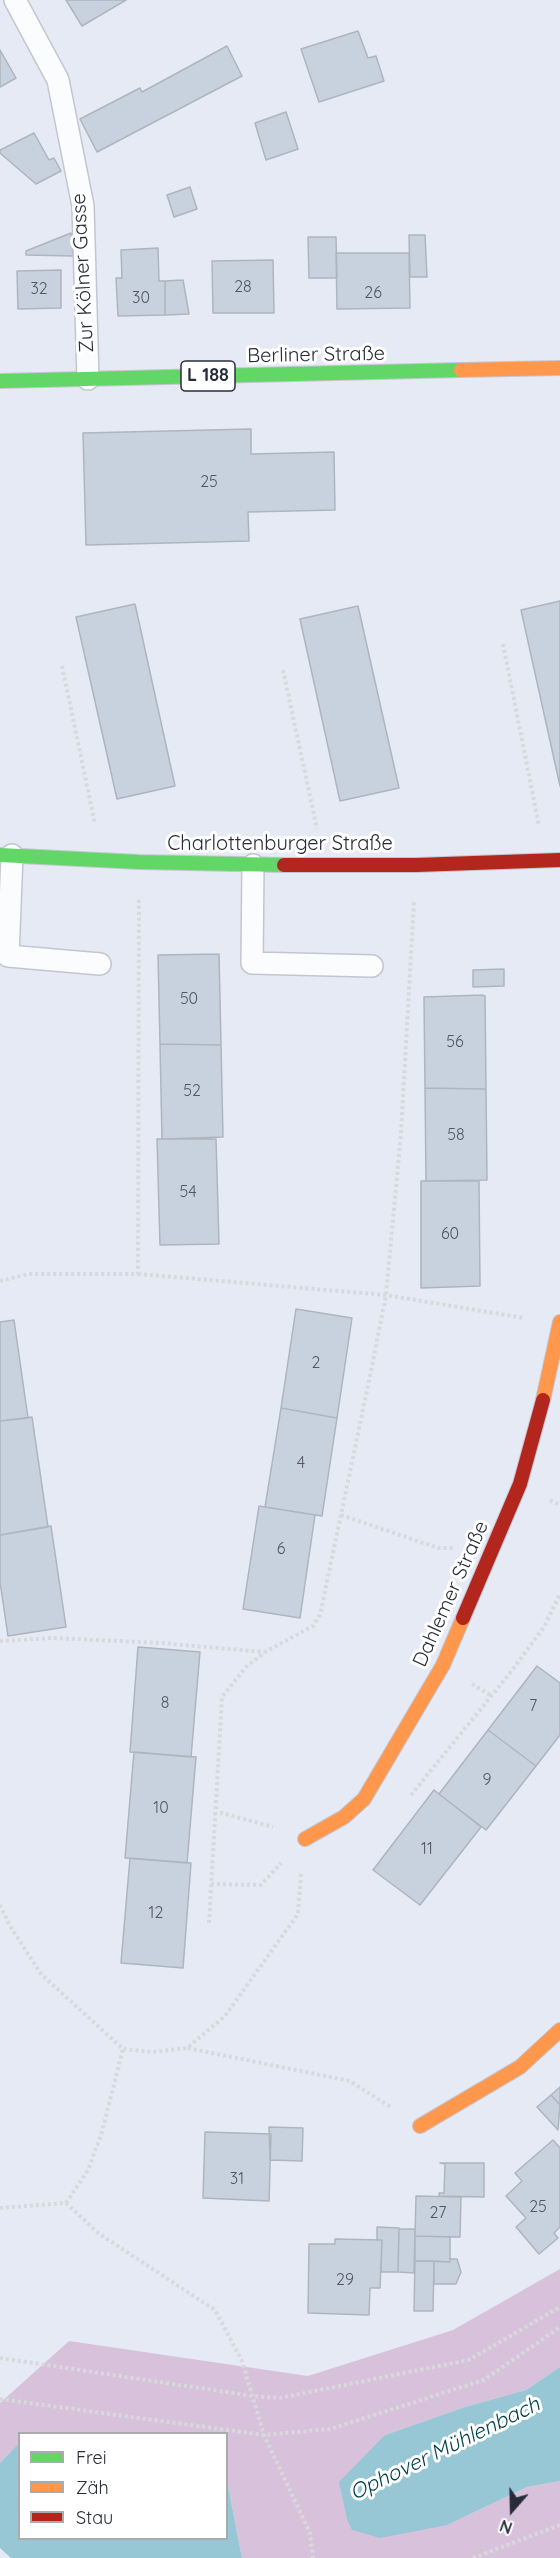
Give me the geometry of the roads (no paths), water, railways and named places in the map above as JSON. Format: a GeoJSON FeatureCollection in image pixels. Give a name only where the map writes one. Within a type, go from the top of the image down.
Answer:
{"type":"FeatureCollection","features":[{"type":"Feature","properties":{"kind":"street","name":"Berliner Straße"},"geometry":{"type":"LineString","coordinates":[[0,381],[560,368]]}},
{"type":"Feature","properties":{"kind":"street","name":"Charlottenburger Straße"},"geometry":{"type":"LineString","coordinates":[[6,855],[253,866],[416,865],[553,860]]}},
{"type":"Feature","properties":{"kind":"street","name":"Dahlemer Straße"},"geometry":{"type":"LineString","coordinates":[[304,1839],[344,1817],[364,1799],[443,1665],[520,1484],[537,1426],[560,1322]]}},
{"type":"Feature","properties":{"kind":"street"},"geometry":{"type":"LineString","coordinates":[[420,2126],[519,2067],[560,2030]]}},
{"type":"Feature","properties":{"kind":"lane","name":"Zur Kölner Gasse"},"geometry":{"type":"LineString","coordinates":[[15,0],[58,80],[83,206],[88,378]]}},
{"type":"Feature","properties":{"kind":"lane"},"geometry":{"type":"LineString","coordinates":[[6,855],[8,956],[100,964]]}},
{"type":"Feature","properties":{"kind":"lane"},"geometry":{"type":"LineString","coordinates":[[253,866],[252,963],[372,966]]}},
{"type":"Feature","properties":{"kind":"water","name":"Ophover Mühlenbach"},"geometry":{"type":"Polygon","coordinates":[[[560,2367],[560,2481],[527,2487],[447,2525],[380,2538],[352,2530],[347,2519],[339,2482],[385,2435],[465,2407],[526,2390],[560,2367]]]}},
{"type":"Feature","properties":{"kind":"water"},"geometry":{"type":"Polygon","coordinates":[[[18,2444],[18,2540],[228,2540],[228,2486],[242,2558],[11,2558],[0,2548],[0,2463],[18,2444]]]}}]}
